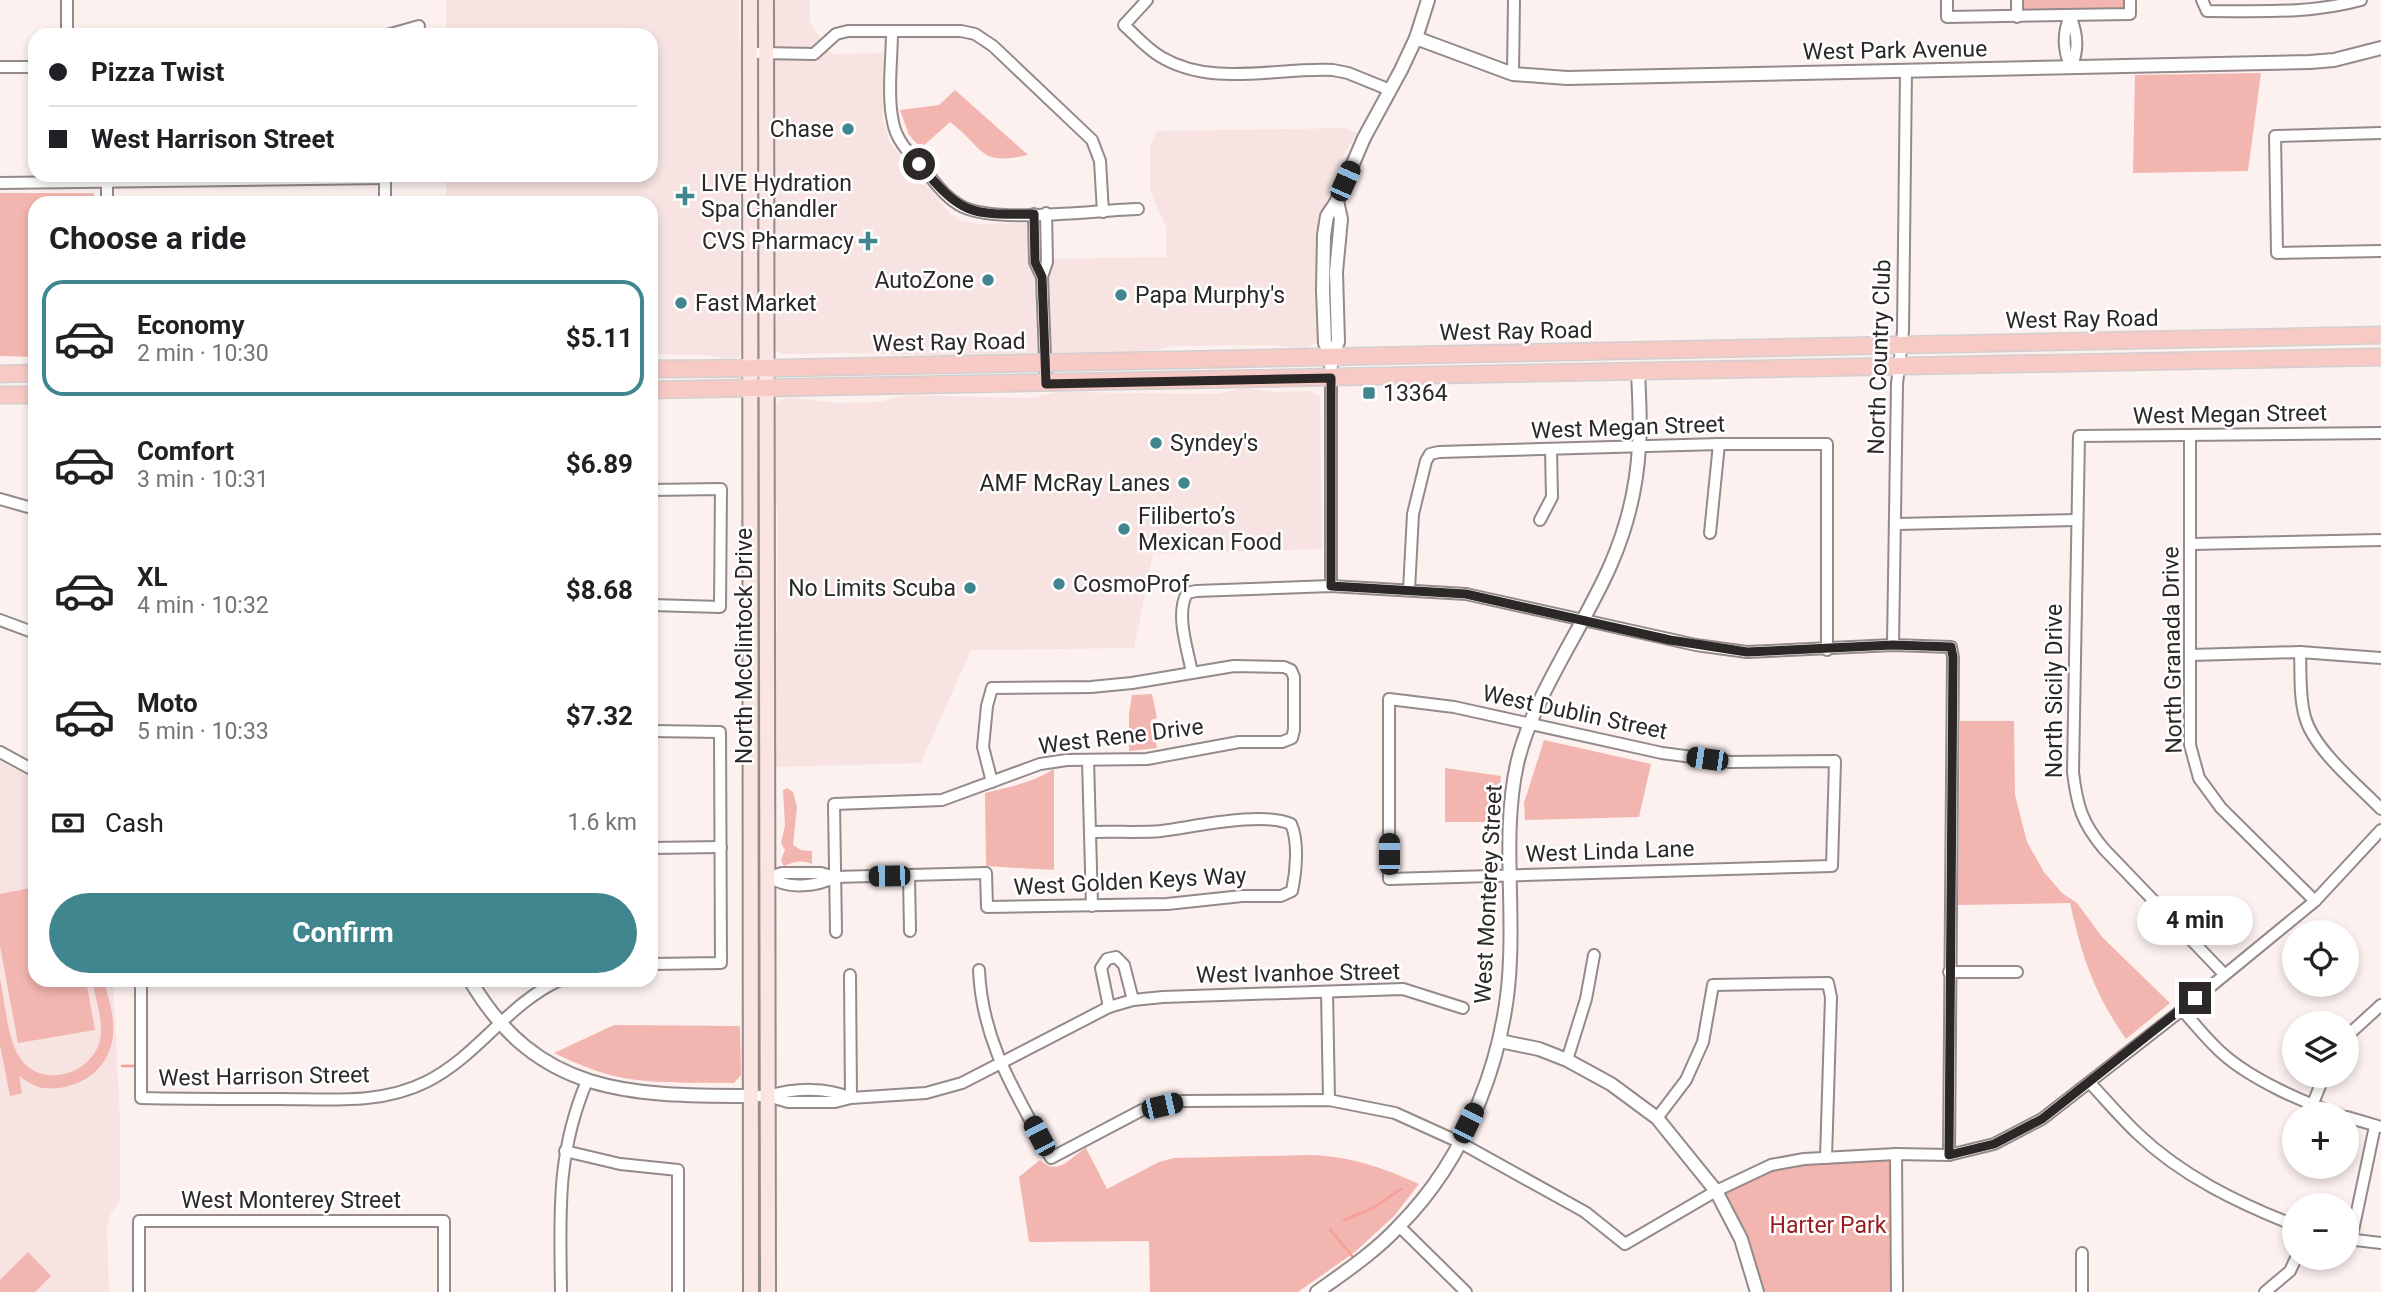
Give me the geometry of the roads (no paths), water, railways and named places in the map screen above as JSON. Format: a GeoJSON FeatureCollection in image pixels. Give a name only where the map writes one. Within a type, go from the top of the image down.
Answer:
{"type":"FeatureCollection","features":[{"type":"Feature","properties":{"kind":"main road","name":"North McClintock Drive"},"geometry":{"type":"LineString","coordinates":[[750,0],[769,878],[768,1292]]}},
{"type":"Feature","properties":{"kind":"main road","name":"North McClintock Drive"},"geometry":{"type":"LineString","coordinates":[[757,369],[767,53],[766,0]]}},
{"type":"Feature","properties":{"kind":"main road","name":"West Ray Road"},"geometry":{"type":"LineString","coordinates":[[658,390],[1046,384],[1331,367],[1902,345],[2381,335]]}},
{"type":"Feature","properties":{"kind":"main road","name":"West Ray Road"},"geometry":{"type":"LineString","coordinates":[[658,369],[1045,363],[1639,372],[2381,357]]}},
{"type":"Feature","properties":{"kind":"main road"},"geometry":{"type":"LineString","coordinates":[[0,374],[28,373]]}},
{"type":"Feature","properties":{"kind":"main road","name":"North McClintock Drive"},"geometry":{"type":"LineString","coordinates":[[751,1292],[750,1096],[758,390]]}},
{"type":"Feature","properties":{"kind":"main road"},"geometry":{"type":"LineString","coordinates":[[0,395],[28,395]]}},
{"type":"Feature","properties":{"kind":"street"},"geometry":{"type":"LineString","coordinates":[[67,0],[67,28]]}},
{"type":"Feature","properties":{"kind":"street"},"geometry":{"type":"LineString","coordinates":[[1147,0],[1124,25],[1164,59],[1198,72],[1231,75],[1333,70],[1348,73],[1390,90]]}},
{"type":"Feature","properties":{"kind":"street"},"geometry":{"type":"LineString","coordinates":[[1331,586],[1331,367],[1338,342],[1336,253],[1341,219],[1338,201],[1364,138],[1416,38],[1428,0]]}},
{"type":"Feature","properties":{"kind":"street"},"geometry":{"type":"LineString","coordinates":[[1513,74],[1514,0]]}},
{"type":"Feature","properties":{"kind":"street"},"geometry":{"type":"LineString","coordinates":[[1947,0],[1947,17],[2130,14],[2130,0]]}},
{"type":"Feature","properties":{"kind":"street"},"geometry":{"type":"LineString","coordinates":[[2017,0],[2017,17]]}},
{"type":"Feature","properties":{"kind":"street"},"geometry":{"type":"LineString","coordinates":[[2202,0],[2207,11],[2306,10],[2341,6],[2361,0]]}},
{"type":"Feature","properties":{"kind":"street"},"geometry":{"type":"LineString","coordinates":[[2070,16],[2064,29],[2064,53],[2071,68]]}},
{"type":"Feature","properties":{"kind":"street"},"geometry":{"type":"LineString","coordinates":[[412,28],[419,26]]}},
{"type":"Feature","properties":{"kind":"street"},"geometry":{"type":"LineString","coordinates":[[751,53],[814,54],[836,34],[848,31],[961,31],[975,34],[993,46],[1092,140],[1100,161],[1102,212]]}},
{"type":"Feature","properties":{"kind":"street"},"geometry":{"type":"LineString","coordinates":[[892,31],[892,113],[896,132],[907,150],[944,193],[961,206],[984,213],[1034,214],[1138,209]]}},
{"type":"Feature","properties":{"kind":"street","name":"West Park Avenue"},"geometry":{"type":"LineString","coordinates":[[1416,38],[1513,74],[1567,78],[2310,62],[2334,60],[2381,48]]}},
{"type":"Feature","properties":{"kind":"street"},"geometry":{"type":"LineString","coordinates":[[0,67],[28,66]]}},
{"type":"Feature","properties":{"kind":"street","name":"North Country Club"},"geometry":{"type":"LineString","coordinates":[[1893,645],[1897,384],[1902,345],[1906,71]]}},
{"type":"Feature","properties":{"kind":"street"},"geometry":{"type":"LineString","coordinates":[[2381,133],[2275,136],[2277,253],[2381,251]]}},
{"type":"Feature","properties":{"kind":"street"},"geometry":{"type":"LineString","coordinates":[[0,183],[107,182],[107,196]]}},
{"type":"Feature","properties":{"kind":"street"},"geometry":{"type":"LineString","coordinates":[[1046,213],[1047,262],[1042,277],[1046,384]]}},
{"type":"Feature","properties":{"kind":"street"},"geometry":{"type":"LineString","coordinates":[[1034,214],[1035,262],[1042,277]]}},
{"type":"Feature","properties":{"kind":"street","name":"West Monterey Street"},"geometry":{"type":"LineString","coordinates":[[1317,1292],[1360,1261],[1399,1226],[1430,1190],[1459,1142],[1486,1086],[1500,1041],[1510,960],[1509,823],[1517,764],[1531,723],[1611,564],[1630,508],[1639,447],[1639,372]]}},
{"type":"Feature","properties":{"kind":"street","name":"West Megan Street"},"geometry":{"type":"LineString","coordinates":[[2079,436],[2381,432]]}},
{"type":"Feature","properties":{"kind":"street","name":"North Granada Drive"},"geometry":{"type":"LineString","coordinates":[[2189,435],[2189,745],[2199,778],[2221,808],[2315,901]]}},
{"type":"Feature","properties":{"kind":"street","name":"North Sicily Drive"},"geometry":{"type":"LineString","coordinates":[[2079,436],[2073,772],[2077,805],[2088,830],[2104,849],[2224,974]]}},
{"type":"Feature","properties":{"kind":"street"},"geometry":{"type":"LineString","coordinates":[[1710,533],[1718,444]]}},
{"type":"Feature","properties":{"kind":"street","name":"West Megan Street"},"geometry":{"type":"LineString","coordinates":[[1409,590],[1413,514],[1430,454],[1718,444],[1827,444],[1827,649]]}},
{"type":"Feature","properties":{"kind":"street"},"geometry":{"type":"LineString","coordinates":[[1540,520],[1552,497],[1551,450]]}},
{"type":"Feature","properties":{"kind":"street"},"geometry":{"type":"LineString","coordinates":[[658,489],[721,489],[720,607],[658,605]]}},
{"type":"Feature","properties":{"kind":"street"},"geometry":{"type":"LineString","coordinates":[[0,499],[28,507]]}},
{"type":"Feature","properties":{"kind":"street"},"geometry":{"type":"LineString","coordinates":[[1896,524],[2076,520]]}},
{"type":"Feature","properties":{"kind":"street"},"geometry":{"type":"LineString","coordinates":[[2191,544],[2381,540]]}},
{"type":"Feature","properties":{"kind":"street"},"geometry":{"type":"LineString","coordinates":[[992,782],[983,747],[987,706],[992,688],[1091,687],[1192,673],[1183,620],[1183,601],[1187,593],[1196,591],[1331,586],[1466,594],[1696,645],[1747,652],[1893,645],[1951,647],[1949,1155]]}},
{"type":"Feature","properties":{"kind":"street"},"geometry":{"type":"LineString","coordinates":[[0,620],[28,630]]}},
{"type":"Feature","properties":{"kind":"street"},"geometry":{"type":"LineString","coordinates":[[2190,655],[2300,652],[2381,658]]}},
{"type":"Feature","properties":{"kind":"street"},"geometry":{"type":"LineString","coordinates":[[2300,652],[2305,719],[2318,743],[2381,809]]}},
{"type":"Feature","properties":{"kind":"street","name":"West Rene Drive"},"geometry":{"type":"LineString","coordinates":[[835,877],[834,804],[942,800],[1040,764],[1067,760],[1147,758],[1239,742],[1282,742],[1292,738],[1294,677],[1291,670],[1284,667],[1234,666],[1192,673]]}},
{"type":"Feature","properties":{"kind":"street","name":"West Dublin Street"},"geometry":{"type":"LineString","coordinates":[[1389,879],[1389,699],[1454,707],[1662,753],[1730,762],[1835,761],[1832,866]]}},
{"type":"Feature","properties":{"kind":"street"},"geometry":{"type":"LineString","coordinates":[[658,731],[720,732],[721,847],[721,963],[658,964]]}},
{"type":"Feature","properties":{"kind":"street"},"geometry":{"type":"LineString","coordinates":[[0,752],[28,767]]}},
{"type":"Feature","properties":{"kind":"street"},"geometry":{"type":"LineString","coordinates":[[1088,760],[1092,906]]}},
{"type":"Feature","properties":{"kind":"street","name":"West Golden Keys Way"},"geometry":{"type":"LineString","coordinates":[[769,878],[782,873],[821,873],[835,877],[986,873],[987,907],[1167,904],[1242,896],[1281,896],[1293,891],[1294,832],[1290,824],[1282,820],[1232,821],[1159,831],[1091,832]]}},
{"type":"Feature","properties":{"kind":"street"},"geometry":{"type":"LineString","coordinates":[[979,970],[985,1020],[1000,1063],[1051,1158],[1142,1110],[1182,1101],[1329,1100],[1395,1113],[1459,1142],[1585,1212],[1625,1244],[1716,1192],[1771,1165],[1804,1159],[1896,1154],[1949,1155],[1994,1144],[2042,1119],[2182,1010],[2315,901],[2381,830]]}},
{"type":"Feature","properties":{"kind":"street"},"geometry":{"type":"LineString","coordinates":[[658,848],[721,847]]}},
{"type":"Feature","properties":{"kind":"street","name":"West Linda Lane"},"geometry":{"type":"LineString","coordinates":[[1389,879],[1832,866]]}},
{"type":"Feature","properties":{"kind":"street"},"geometry":{"type":"LineString","coordinates":[[909,876],[910,931]]}},
{"type":"Feature","properties":{"kind":"street"},"geometry":{"type":"LineString","coordinates":[[835,877],[836,932]]}},
{"type":"Feature","properties":{"kind":"street"},"geometry":{"type":"LineString","coordinates":[[1567,1060],[1586,999],[1594,955]]}},
{"type":"Feature","properties":{"kind":"street"},"geometry":{"type":"LineString","coordinates":[[1110,1007],[1101,968],[1107,959],[1116,957],[1124,965],[1132,1000]]}},
{"type":"Feature","properties":{"kind":"street"},"geometry":{"type":"LineString","coordinates":[[1949,972],[2017,972]]}},
{"type":"Feature","properties":{"kind":"street"},"geometry":{"type":"LineString","coordinates":[[850,975],[851,1098]]}},
{"type":"Feature","properties":{"kind":"street"},"geometry":{"type":"LineString","coordinates":[[1657,1118],[1686,1080],[1703,1042],[1713,985],[1828,983],[1831,997],[1826,1158]]}},
{"type":"Feature","properties":{"kind":"street","name":"West Harrison Street"},"geometry":{"type":"LineString","coordinates":[[141,987],[141,1098],[348,1099],[385,1096],[425,1083],[444,1072],[527,998],[545,987]]}},
{"type":"Feature","properties":{"kind":"street"},"geometry":{"type":"LineString","coordinates":[[475,987],[500,1023],[540,1059],[587,1081],[621,1090],[653,1094],[750,1096]]}},
{"type":"Feature","properties":{"kind":"street","name":"West Ivanhoe Street"},"geometry":{"type":"LineString","coordinates":[[750,1096],[768,1096],[788,1090],[835,1090],[851,1098],[937,1091],[962,1083],[1110,1007],[1132,1000],[1163,996],[1403,989],[1463,1008]]}},
{"type":"Feature","properties":{"kind":"street"},"geometry":{"type":"LineString","coordinates":[[1327,992],[1329,1100]]}},
{"type":"Feature","properties":{"kind":"street"},"geometry":{"type":"LineString","coordinates":[[2359,1025],[2381,1005]]}},
{"type":"Feature","properties":{"kind":"street"},"geometry":{"type":"LineString","coordinates":[[2182,1010],[2225,1055],[2272,1086],[2304,1102]]}},
{"type":"Feature","properties":{"kind":"street"},"geometry":{"type":"LineString","coordinates":[[1500,1041],[1539,1049],[1567,1060],[1611,1084],[1657,1118],[1716,1192],[1741,1239],[1757,1292]]}},
{"type":"Feature","properties":{"kind":"street"},"geometry":{"type":"LineString","coordinates":[[561,1292],[560,1190],[565,1151],[587,1081]]}},
{"type":"Feature","properties":{"kind":"street"},"geometry":{"type":"LineString","coordinates":[[2090,1083],[2139,1135],[2194,1178],[2248,1207],[2282,1220]]}},
{"type":"Feature","properties":{"kind":"street"},"geometry":{"type":"LineString","coordinates":[[2359,1120],[2378,1126],[2359,1200]]}},
{"type":"Feature","properties":{"kind":"street"},"geometry":{"type":"LineString","coordinates":[[565,1151],[620,1164],[678,1170],[678,1292]]}},
{"type":"Feature","properties":{"kind":"street"},"geometry":{"type":"LineString","coordinates":[[1896,1154],[1897,1292]]}},
{"type":"Feature","properties":{"kind":"street","name":"West Monterey Street"},"geometry":{"type":"LineString","coordinates":[[139,1292],[139,1221],[444,1221],[444,1292]]}},
{"type":"Feature","properties":{"kind":"street"},"geometry":{"type":"LineString","coordinates":[[1399,1226],[1466,1292]]}},
{"type":"Feature","properties":{"kind":"street"},"geometry":{"type":"LineString","coordinates":[[2359,1240],[2381,1243]]}},
{"type":"Feature","properties":{"kind":"street"},"geometry":{"type":"LineString","coordinates":[[2082,1253],[2082,1292]]}},
{"type":"Feature","properties":{"kind":"street"},"geometry":{"type":"LineString","coordinates":[[2265,1292],[2290,1270]]}},
{"type":"Feature","properties":{"kind":"waterway"},"geometry":{"type":"LineString","coordinates":[[122,1066],[134,1066]]}},
{"type":"Feature","properties":{"kind":"waterway"},"geometry":{"type":"LineString","coordinates":[[1344,1220],[1373,1208],[1401,1189]]}},
{"type":"Feature","properties":{"kind":"waterway"},"geometry":{"type":"LineString","coordinates":[[1330,1229],[1352,1256]]}},
{"type":"Feature","properties":{"kind":"place","name":"Chase"},"geometry":{"type":"Point","coordinates":[848,129]}},
{"type":"Feature","properties":{"kind":"place","name":"LIVE Hydration Spa Chandler"},"geometry":{"type":"Point","coordinates":[685,196]}},
{"type":"Feature","properties":{"kind":"place","name":"CVS Pharmacy"},"geometry":{"type":"Point","coordinates":[868,241]}},
{"type":"Feature","properties":{"kind":"place","name":"AutoZone"},"geometry":{"type":"Point","coordinates":[988,280]}},
{"type":"Feature","properties":{"kind":"place","name":"Papa Murphy's"},"geometry":{"type":"Point","coordinates":[1121,295]}},
{"type":"Feature","properties":{"kind":"place","name":"Fast Market"},"geometry":{"type":"Point","coordinates":[681,303]}},
{"type":"Feature","properties":{"kind":"place","name":"13364"},"geometry":{"type":"Point","coordinates":[1369,393]}},
{"type":"Feature","properties":{"kind":"place","name":"Syndey's"},"geometry":{"type":"Point","coordinates":[1156,443]}},
{"type":"Feature","properties":{"kind":"place","name":"AMF McRay Lanes"},"geometry":{"type":"Point","coordinates":[1184,483]}},
{"type":"Feature","properties":{"kind":"place","name":"Filiberto’s Mexican Food"},"geometry":{"type":"Point","coordinates":[1124,529]}},
{"type":"Feature","properties":{"kind":"place","name":"CosmoProf"},"geometry":{"type":"Point","coordinates":[1059,584]}},
{"type":"Feature","properties":{"kind":"place","name":"No Limits Scuba"},"geometry":{"type":"Point","coordinates":[970,588]}},
{"type":"Feature","properties":{"kind":"park label","name":"Harter Park"},"geometry":{"type":"Point","coordinates":[1828,1225]}}]}
